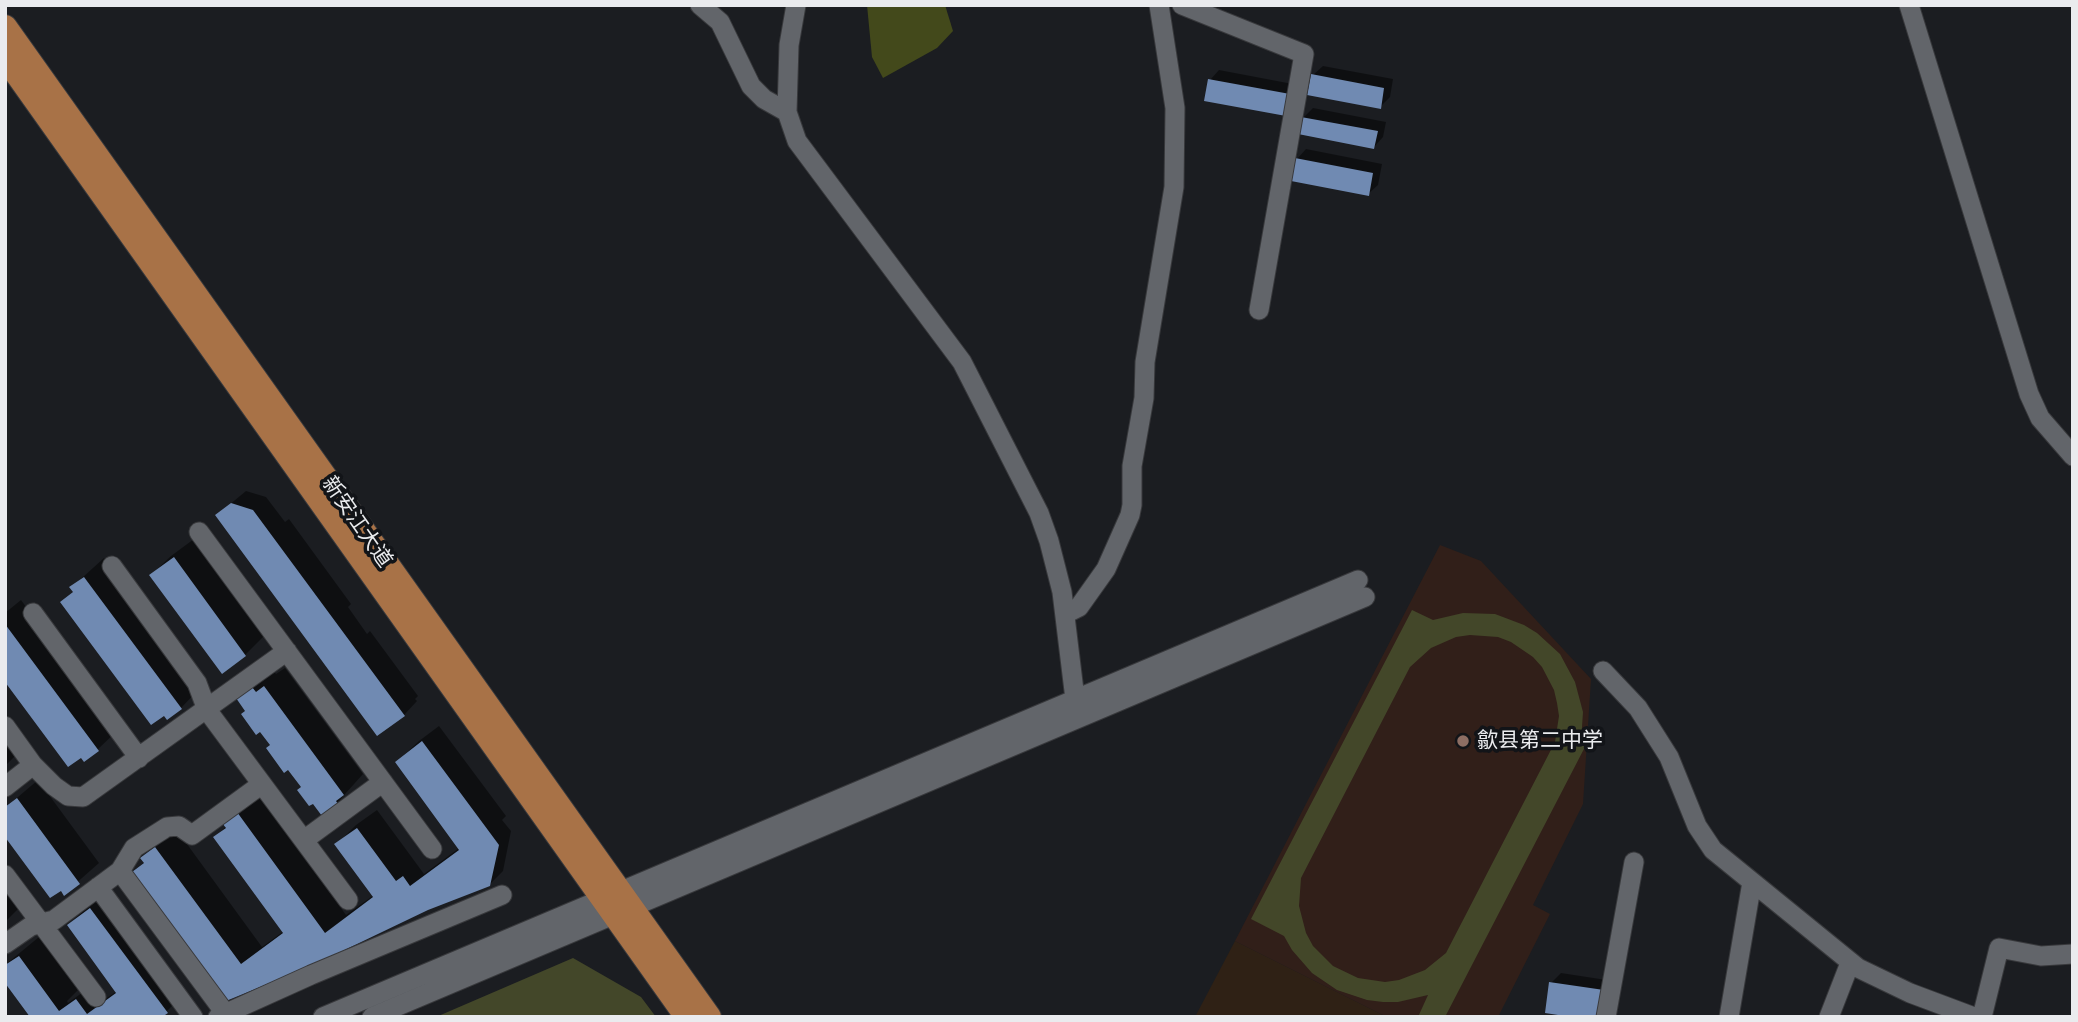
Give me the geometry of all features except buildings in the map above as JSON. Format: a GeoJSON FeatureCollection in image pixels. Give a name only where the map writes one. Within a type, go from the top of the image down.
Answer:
{"type":"FeatureCollection","features":[{"type":"Feature","properties":{"kind":"main road","name":"新安江大道"},"geometry":{"type":"LineString","coordinates":[[5,27],[617,903],[687,1017]]}},
{"type":"Feature","properties":{"kind":"main road","name":"新安江大道"},"geometry":{"type":"LineString","coordinates":[[5,57],[617,903],[709,1017]]}},
{"type":"Feature","properties":{"kind":"street"},"geometry":{"type":"LineString","coordinates":[[700,5],[720,22],[751,86],[764,99],[787,113]]}},
{"type":"Feature","properties":{"kind":"street"},"geometry":{"type":"LineString","coordinates":[[796,5],[789,45],[787,113],[797,141],[970,376],[1039,513],[1057,570],[1075,699]]}},
{"type":"Feature","properties":{"kind":"street"},"geometry":{"type":"LineString","coordinates":[[1065,614],[1079,607],[1106,569],[1132,505],[1132,466],[1144,398],[1145,362],[1174,187],[1175,108],[1159,5]]}},
{"type":"Feature","properties":{"kind":"street"},"geometry":{"type":"LineString","coordinates":[[1182,5],[1304,54],[1259,310]]}},
{"type":"Feature","properties":{"kind":"street"},"geometry":{"type":"LineString","coordinates":[[1909,5],[2029,394],[2040,418],[2073,456]]}},
{"type":"Feature","properties":{"kind":"street"},"geometry":{"type":"LineString","coordinates":[[199,532],[432,849]]}},
{"type":"Feature","properties":{"kind":"street"},"geometry":{"type":"LineString","coordinates":[[113,566],[197,683],[207,710],[348,900]]}},
{"type":"Feature","properties":{"kind":"street"},"geometry":{"type":"LineString","coordinates":[[323,1017],[617,903],[1362,588],[1075,699],[617,903],[372,1017]]}},
{"type":"Feature","properties":{"kind":"street"},"geometry":{"type":"LineString","coordinates":[[33,613],[139,758]]}},
{"type":"Feature","properties":{"kind":"street"},"geometry":{"type":"LineString","coordinates":[[5,726],[33,765],[63,793],[83,797],[287,651]]}},
{"type":"Feature","properties":{"kind":"street"},"geometry":{"type":"LineString","coordinates":[[1603,671],[1638,708],[1670,757],[1702,835],[1713,850],[1850,963],[1910,993],[1974,1017]]}},
{"type":"Feature","properties":{"kind":"street"},"geometry":{"type":"LineString","coordinates":[[5,787],[33,765]]}},
{"type":"Feature","properties":{"kind":"street"},"geometry":{"type":"LineString","coordinates":[[304,840],[383,782]]}},
{"type":"Feature","properties":{"kind":"street"},"geometry":{"type":"LineString","coordinates":[[5,944],[31,926],[54,920],[120,871],[134,848],[167,827],[179,826],[192,835],[262,784]]}},
{"type":"Feature","properties":{"kind":"street"},"geometry":{"type":"LineString","coordinates":[[1606,1017],[1634,862]]}},
{"type":"Feature","properties":{"kind":"street"},"geometry":{"type":"LineString","coordinates":[[120,871],[224,1016],[311,975],[502,895]]}},
{"type":"Feature","properties":{"kind":"street"},"geometry":{"type":"LineString","coordinates":[[5,875],[96,997]]}},
{"type":"Feature","properties":{"kind":"street"},"geometry":{"type":"LineString","coordinates":[[1729,1017],[1752,882]]}},
{"type":"Feature","properties":{"kind":"street"},"geometry":{"type":"LineString","coordinates":[[98,887],[194,1017]]}},
{"type":"Feature","properties":{"kind":"street"},"geometry":{"type":"LineString","coordinates":[[1982,1017],[1999,948],[2041,956],[2073,954]]}},
{"type":"Feature","properties":{"kind":"street"},"geometry":{"type":"LineString","coordinates":[[1829,1017],[1850,963]]}},
{"type":"Feature","properties":{"kind":"shaded area","name":"歙县第二中学"},"geometry":{"type":"Polygon","coordinates":[[[1440,545],[1481,561],[1591,679],[1583,804],[1533,905],[1550,914],[1498,1017],[1387,1017],[1235,941],[1440,545]]]}},
{"type":"Feature","properties":{"kind":"shaded area"},"geometry":{"type":"Polygon","coordinates":[[[1235,941],[1387,1017],[1195,1017],[1235,941]]]}},
{"type":"Feature","properties":{"kind":"green space"},"geometry":{"type":"Polygon","coordinates":[[[867,5],[945,5],[953,31],[937,48],[883,78],[872,57],[867,5]]]}},
{"type":"Feature","properties":{"kind":"green space"},"geometry":{"type":"Polygon","coordinates":[[[1412,610],[1433,620],[1463,613],[1495,614],[1537,633],[1560,654],[1575,682],[1583,712],[1581,742],[1586,745],[1445,1017],[1418,1017],[1428,995],[1398,1002],[1383,1002],[1367,1000],[1337,990],[1312,973],[1284,936],[1251,919],[1412,610]],[[1456,637],[1431,648],[1410,667],[1301,878],[1299,906],[1306,933],[1313,946],[1333,966],[1358,978],[1385,982],[1399,980],[1425,970],[1446,953],[1555,742],[1559,716],[1557,703],[1554,690],[1542,667],[1533,657],[1511,642],[1498,637],[1456,637]]]}},
{"type":"Feature","properties":{"kind":"green space"},"geometry":{"type":"Polygon","coordinates":[[[573,958],[641,997],[656,1017],[436,1017],[573,958]]]}},
{"type":"Feature","properties":{"kind":"place","name":"歙县第二中学"},"geometry":{"type":"Point","coordinates":[1463,741]}}]}
